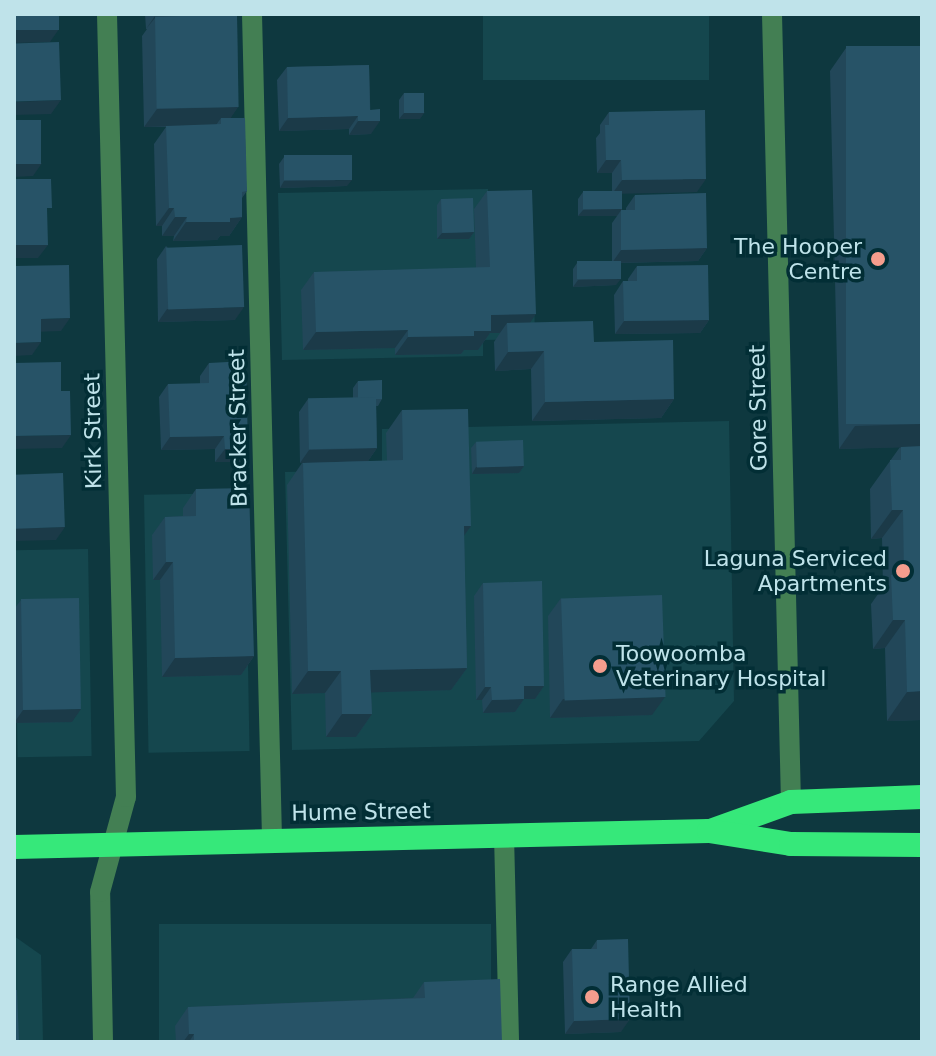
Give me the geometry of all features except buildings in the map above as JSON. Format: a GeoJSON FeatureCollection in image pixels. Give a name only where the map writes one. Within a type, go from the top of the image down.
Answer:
{"type":"FeatureCollection","features":[{"type":"Feature","properties":{"kind":"highway","name":"Hume Street"},"geometry":{"type":"LineString","coordinates":[[709,831],[791,802],[922,797]]}},
{"type":"Feature","properties":{"kind":"highway","name":"Hume Street"},"geometry":{"type":"LineString","coordinates":[[14,847],[709,831],[791,844],[922,845]]}},
{"type":"Feature","properties":{"kind":"street","name":"Kirk Street"},"geometry":{"type":"LineString","coordinates":[[103,1042],[100,892],[126,797],[107,14]]}},
{"type":"Feature","properties":{"kind":"street","name":"Bracker Street"},"geometry":{"type":"LineString","coordinates":[[252,14],[272,840]]}},
{"type":"Feature","properties":{"kind":"street","name":"Gore Street"},"geometry":{"type":"LineString","coordinates":[[772,14],[791,802]]}},
{"type":"Feature","properties":{"kind":"street"},"geometry":{"type":"LineString","coordinates":[[504,835],[509,1042]]}},
{"type":"Feature","properties":{"kind":"shaded area"},"geometry":{"type":"Polygon","coordinates":[[[483,14],[709,14],[709,80],[483,80],[483,14]]]}},
{"type":"Feature","properties":{"kind":"shaded area"},"geometry":{"type":"Polygon","coordinates":[[[488,189],[488,199],[532,198],[535,339],[483,340],[483,356],[282,360],[278,193],[488,189]]]}},
{"type":"Feature","properties":{"kind":"shaded area"},"geometry":{"type":"Polygon","coordinates":[[[729,421],[734,701],[699,741],[292,750],[285,472],[382,470],[382,429],[729,421]]]}},
{"type":"Feature","properties":{"kind":"shaded area"},"geometry":{"type":"Polygon","coordinates":[[[245,493],[250,751],[149,753],[144,495],[245,493]]]}},
{"type":"Feature","properties":{"kind":"shaded area"},"geometry":{"type":"Polygon","coordinates":[[[88,549],[92,756],[18,757],[14,550],[88,549]]]}},
{"type":"Feature","properties":{"kind":"shaded area"},"geometry":{"type":"Polygon","coordinates":[[[159,924],[491,924],[491,1042],[159,1042],[159,924]]]}},
{"type":"Feature","properties":{"kind":"shaded area"},"geometry":{"type":"Polygon","coordinates":[[[14,936],[41,955],[43,1042],[14,1042],[14,936]]]}},
{"type":"Feature","properties":{"kind":"place","name":"The Hooper Centre"},"geometry":{"type":"Point","coordinates":[878,259]}},
{"type":"Feature","properties":{"kind":"place","name":"Laguna Serviced Apartments"},"geometry":{"type":"Point","coordinates":[903,571]}},
{"type":"Feature","properties":{"kind":"place","name":"Toowoomba Veterinary Hospital"},"geometry":{"type":"Point","coordinates":[600,666]}},
{"type":"Feature","properties":{"kind":"place","name":"Range Allied Health"},"geometry":{"type":"Point","coordinates":[592,997]}}]}
